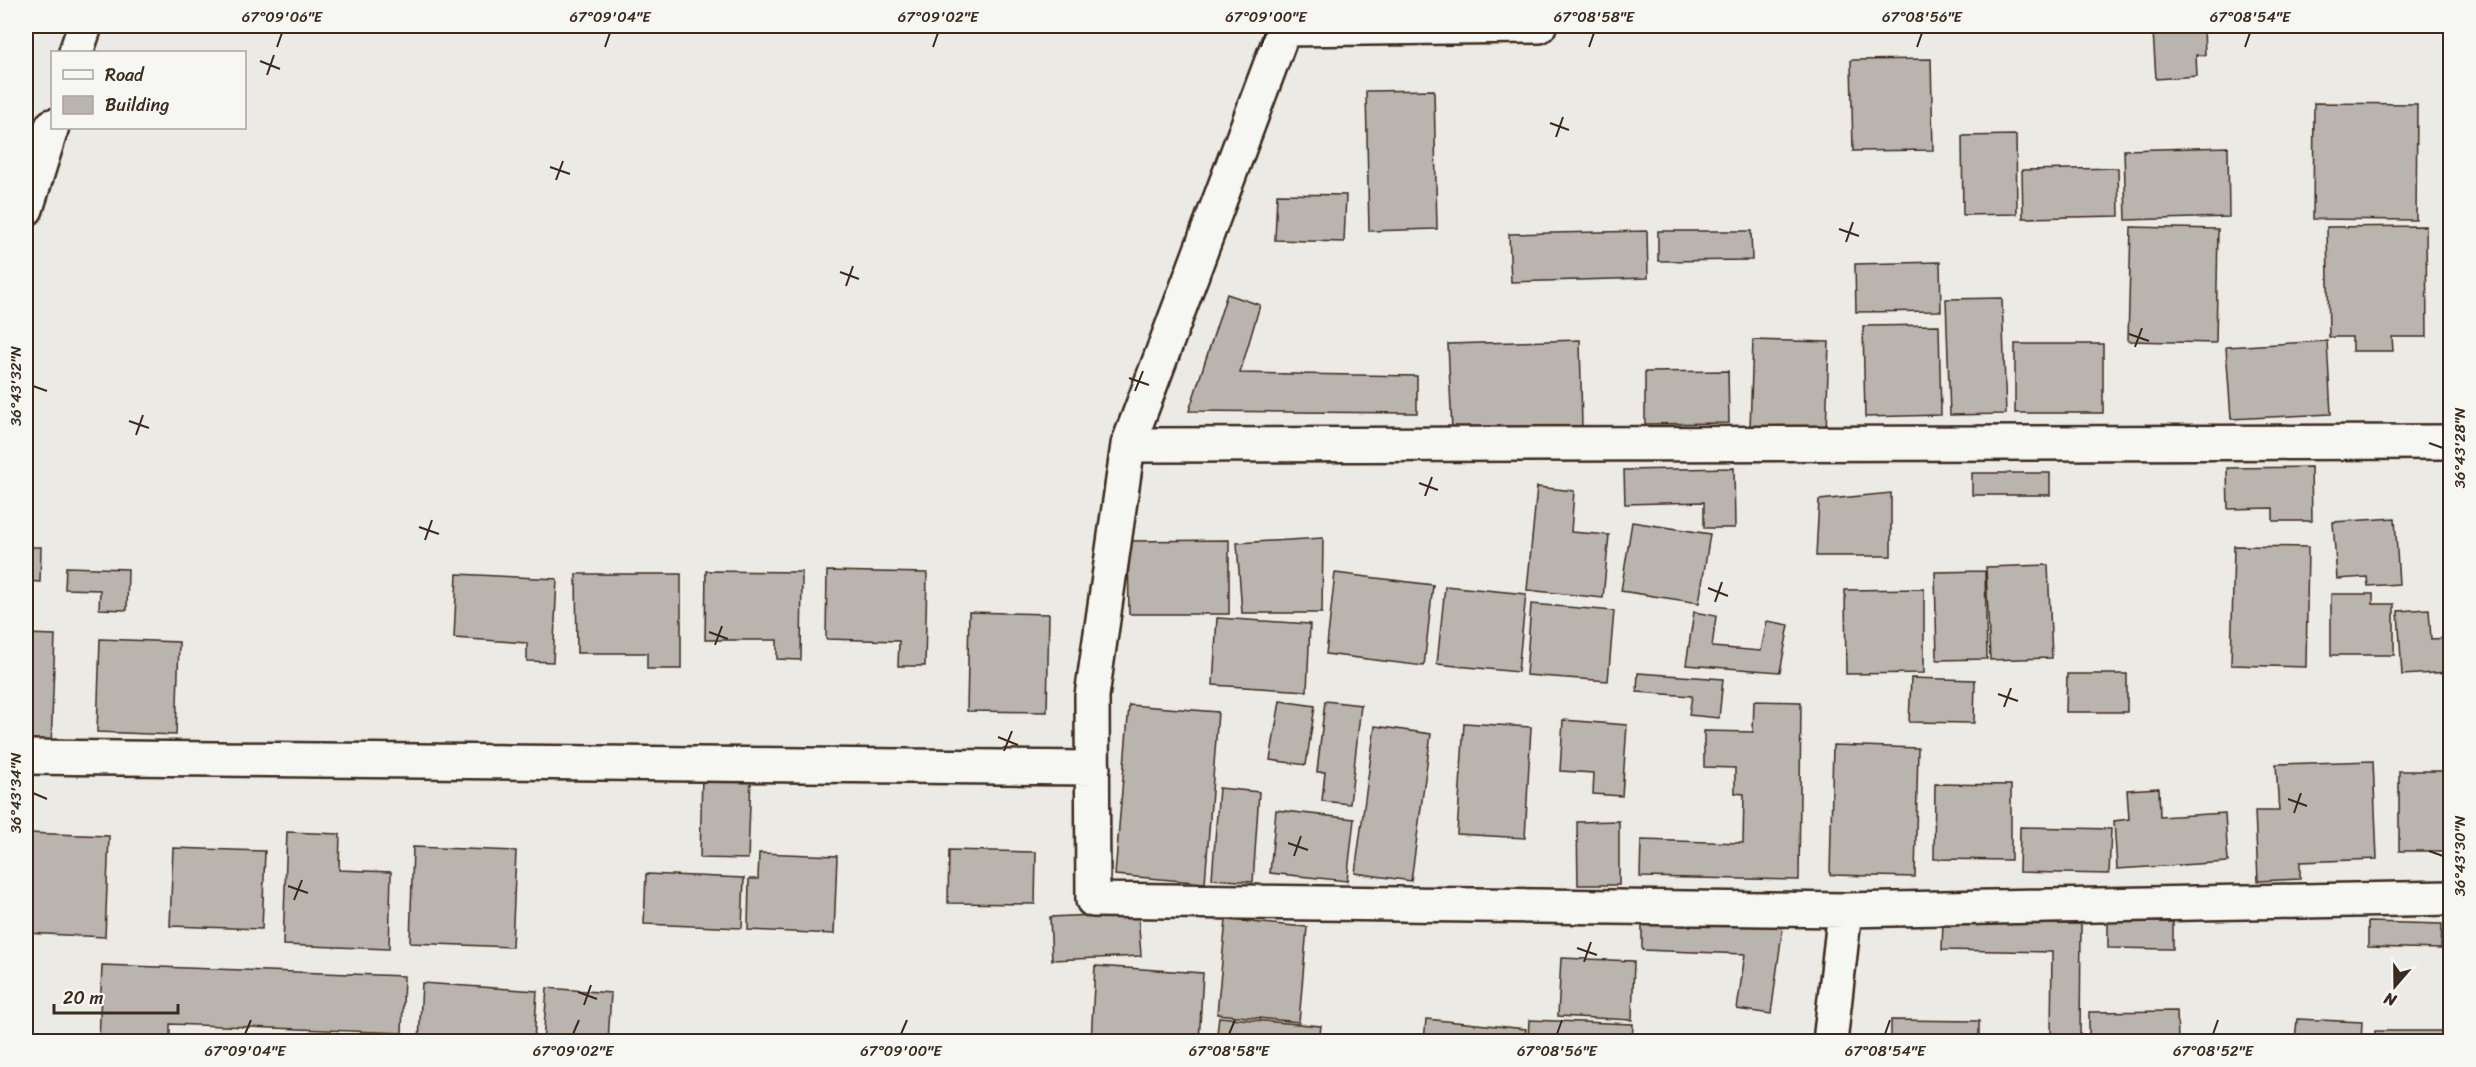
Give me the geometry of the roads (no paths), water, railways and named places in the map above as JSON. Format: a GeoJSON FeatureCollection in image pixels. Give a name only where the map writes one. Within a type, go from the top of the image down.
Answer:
{"type":"FeatureCollection","features":[{"type":"Feature","properties":{"kind":"street"},"geometry":{"type":"LineString","coordinates":[[76,51],[85,26]]}},
{"type":"Feature","properties":{"kind":"street"},"geometry":{"type":"LineString","coordinates":[[1539,26],[1285,27],[1128,445],[1092,696],[1093,900],[1845,910],[2451,897]]}},
{"type":"Feature","properties":{"kind":"street"},"geometry":{"type":"LineString","coordinates":[[26,209],[51,129]]}},
{"type":"Feature","properties":{"kind":"street"},"geometry":{"type":"LineString","coordinates":[[1128,445],[2451,442]]}},
{"type":"Feature","properties":{"kind":"street"},"geometry":{"type":"LineString","coordinates":[[26,757],[1093,768]]}},
{"type":"Feature","properties":{"kind":"street"},"geometry":{"type":"LineString","coordinates":[[1830,1041],[1845,910]]}}]}
